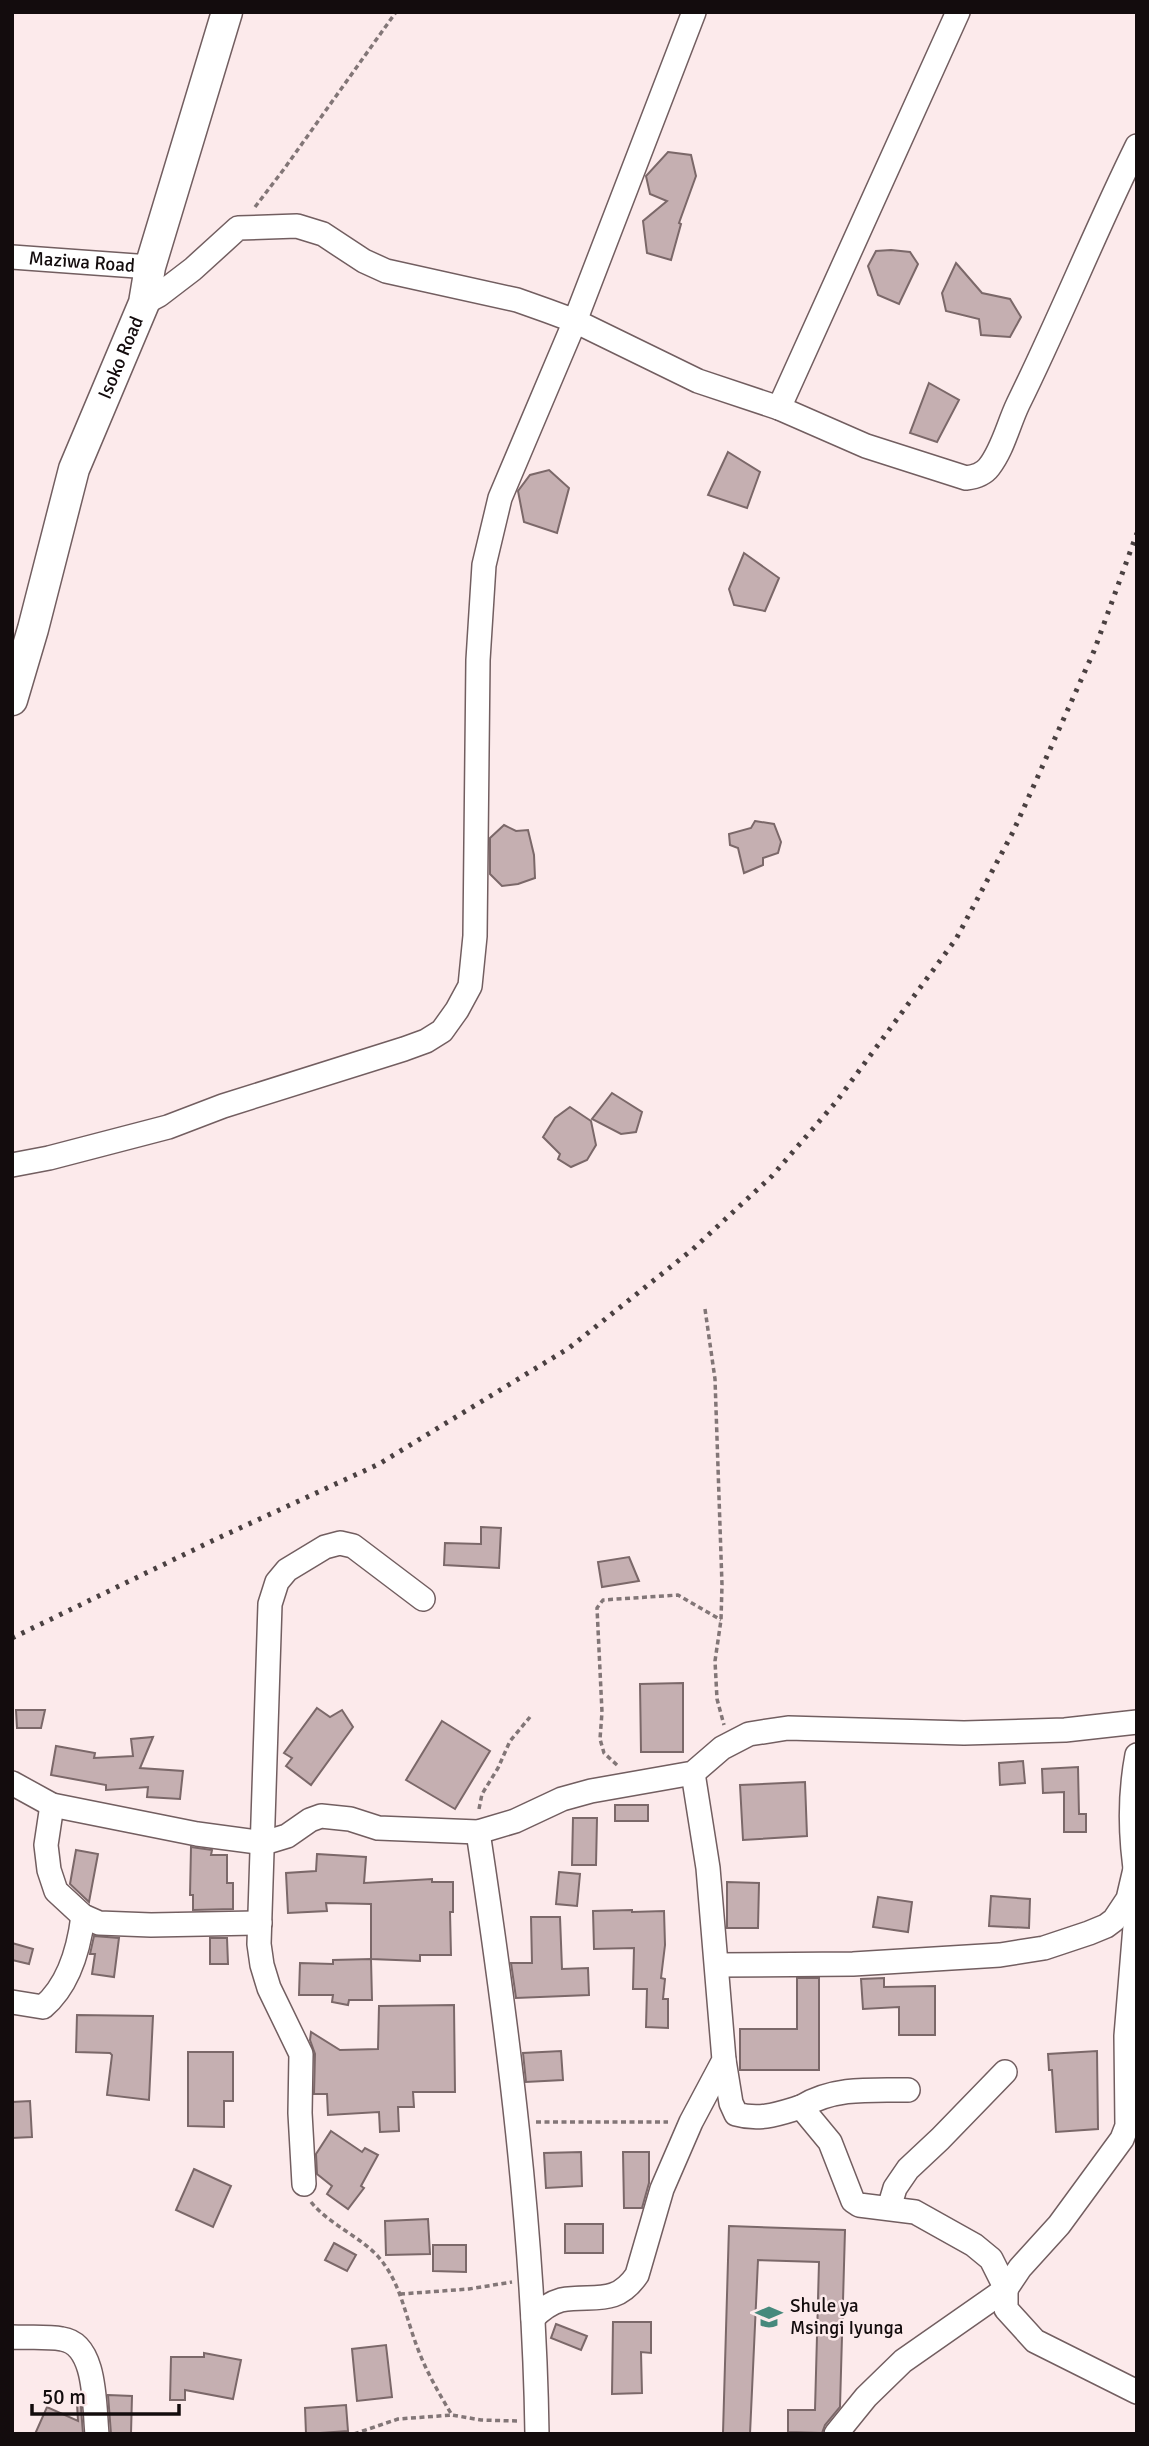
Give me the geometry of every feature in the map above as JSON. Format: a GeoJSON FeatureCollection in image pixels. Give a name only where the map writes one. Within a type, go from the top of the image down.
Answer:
{"type":"FeatureCollection","features":[{"type":"Feature","properties":{"kind":"street","name":"Isoko Road"},"geometry":{"type":"LineString","coordinates":[[12,700],[74,469],[144,303],[150,267],[227,12]]}},
{"type":"Feature","properties":{"kind":"street"},"geometry":{"type":"LineString","coordinates":[[12,1165],[168,1127],[223,1106],[404,1049],[426,1041],[442,1031],[457,1010],[470,986],[475,936],[478,660],[484,565],[500,498],[575,321],[694,12]]}},
{"type":"Feature","properties":{"kind":"street"},"geometry":{"type":"LineString","coordinates":[[779,408],[958,12]]}},
{"type":"Feature","properties":{"kind":"street"},"geometry":{"type":"LineString","coordinates":[[144,303],[159,295],[192,269],[238,228],[297,226],[323,234],[364,261],[386,271],[517,300],[575,321],[698,381],[779,408],[866,446],[966,478],[977,477],[986,471],[1001,447],[1012,415],[1041,358],[1101,220],[1137,146]]}},
{"type":"Feature","properties":{"kind":"street","name":"Maziwa Road"},"geometry":{"type":"LineString","coordinates":[[12,257],[150,267]]}},
{"type":"Feature","properties":{"kind":"street"},"geometry":{"type":"LineString","coordinates":[[304,2184],[300,2113],[301,2054],[269,1988],[262,1965],[260,1923],[270,1604],[277,1582],[287,1570],[325,1547],[340,1543],[353,1546],[423,1599]]}},
{"type":"Feature","properties":{"kind":"street"},"geometry":{"type":"LineString","coordinates":[[12,1783],[52,1805],[197,1834],[264,1843],[287,1836],[310,1820],[321,1816],[350,1819],[378,1828],[478,1832],[515,1821],[562,1799],[591,1791],[694,1773],[711,1756],[748,1734],[788,1728],[964,1732],[1065,1730],[1137,1722]]}},
{"type":"Feature","properties":{"kind":"street"},"geometry":{"type":"LineString","coordinates":[[717,1965],[853,1964],[1000,1955],[1044,1948],[1097,1930],[1114,1920],[1128,1899],[1136,1875],[1131,1805],[1132,1779],[1137,1755]]}},
{"type":"Feature","properties":{"kind":"street"},"geometry":{"type":"LineString","coordinates":[[694,1773],[708,1868],[724,2060],[731,2103],[736,2114],[752,2119],[801,2107],[825,2095],[849,2091],[908,2090]]}},
{"type":"Feature","properties":{"kind":"street"},"geometry":{"type":"LineString","coordinates":[[52,1805],[46,1845],[49,1870],[56,1892],[83,1916],[99,1923],[260,1923]]}},
{"type":"Feature","properties":{"kind":"street"},"geometry":{"type":"LineString","coordinates":[[478,1832],[517,2122],[533,2318],[536,2427]]}},
{"type":"Feature","properties":{"kind":"street"},"geometry":{"type":"LineString","coordinates":[[836,2434],[866,2397],[903,2361],[1006,2289],[1020,2268],[1059,2225],[1122,2140],[1127,2126],[1126,2036],[1137,1902]]}},
{"type":"Feature","properties":{"kind":"street"},"geometry":{"type":"LineString","coordinates":[[12,2002],[43,2007],[53,1998],[69,1971],[80,1942],[83,1916]]}},
{"type":"Feature","properties":{"kind":"street"},"geometry":{"type":"LineString","coordinates":[[533,2318],[543,2309],[560,2301],[607,2298],[630,2286],[637,2275],[662,2189],[691,2122],[724,2060]]}},
{"type":"Feature","properties":{"kind":"street"},"geometry":{"type":"LineString","coordinates":[[889,2208],[894,2188],[908,2169],[1005,2072]]}},
{"type":"Feature","properties":{"kind":"street"},"geometry":{"type":"LineString","coordinates":[[801,2107],[830,2142],[853,2201],[859,2205],[915,2212],[974,2245],[991,2259],[1006,2289],[1006,2309],[1035,2341],[1137,2392]]}},
{"type":"Feature","properties":{"kind":"street"},"geometry":{"type":"LineString","coordinates":[[12,2337],[65,2339],[82,2349],[89,2368],[97,2434]]}},
{"type":"Feature","properties":{"kind":"path"},"geometry":{"type":"LineString","coordinates":[[238,228],[284,169],[396,12]]}},
{"type":"Feature","properties":{"kind":"path"},"geometry":{"type":"LineString","coordinates":[[705,1310],[715,1379],[721,1620],[715,1661],[717,1699],[730,1743]]}},
{"type":"Feature","properties":{"kind":"path"},"geometry":{"type":"LineString","coordinates":[[636,1783],[604,1753],[600,1739],[602,1712],[597,1608],[603,1600],[678,1595],[721,1620]]}},
{"type":"Feature","properties":{"kind":"path"},"geometry":{"type":"LineString","coordinates":[[478,1832],[482,1794],[510,1741],[530,1717]]}},
{"type":"Feature","properties":{"kind":"path"},"geometry":{"type":"LineString","coordinates":[[517,2122],[691,2122]]}},
{"type":"Feature","properties":{"kind":"path"},"geometry":{"type":"LineString","coordinates":[[304,2184],[311,2203],[325,2217],[368,2247],[384,2264],[400,2294],[416,2344],[433,2384],[452,2415]]}},
{"type":"Feature","properties":{"kind":"path"},"geometry":{"type":"LineString","coordinates":[[400,2294],[469,2289],[530,2278]]}},
{"type":"Feature","properties":{"kind":"path"},"geometry":{"type":"LineString","coordinates":[[354,2434],[398,2418],[452,2415],[536,2427]]}},
{"type":"Feature","properties":{"kind":"building"},"geometry":{"type":"Polygon","coordinates":[[[668,152],[691,155],[696,176],[679,223],[681,224],[671,260],[647,253],[643,221],[667,201],[650,194],[646,176],[668,152]]]}},
{"type":"Feature","properties":{"kind":"building"},"geometry":{"type":"Polygon","coordinates":[[[876,251],[910,252],[918,264],[899,304],[878,295],[868,266],[876,251]]]}},
{"type":"Feature","properties":{"kind":"building"},"geometry":{"type":"Polygon","coordinates":[[[956,263],[982,293],[1010,299],[1021,317],[1010,337],[981,335],[979,319],[946,311],[942,293],[956,263]]]}},
{"type":"Feature","properties":{"kind":"building"},"geometry":{"type":"Polygon","coordinates":[[[929,383],[959,400],[937,442],[910,433],[929,383]]]}},
{"type":"Feature","properties":{"kind":"building"},"geometry":{"type":"Polygon","coordinates":[[[728,452],[760,472],[747,508],[708,495],[728,452]]]}},
{"type":"Feature","properties":{"kind":"building"},"geometry":{"type":"Polygon","coordinates":[[[549,470],[569,488],[557,533],[524,522],[518,491],[530,475],[549,470]]]}},
{"type":"Feature","properties":{"kind":"building"},"geometry":{"type":"Polygon","coordinates":[[[744,553],[779,578],[765,611],[734,605],[729,589],[744,553]]]}},
{"type":"Feature","properties":{"kind":"building"},"geometry":{"type":"Polygon","coordinates":[[[755,821],[774,824],[781,842],[778,853],[763,858],[763,865],[744,873],[738,848],[730,845],[729,834],[751,828],[755,821]]]}},
{"type":"Feature","properties":{"kind":"building"},"geometry":{"type":"Polygon","coordinates":[[[504,825],[516,831],[528,830],[534,855],[535,878],[502,886],[490,874],[490,838],[504,825]]]}},
{"type":"Feature","properties":{"kind":"building"},"geometry":{"type":"Polygon","coordinates":[[[612,1093],[642,1112],[636,1132],[621,1134],[592,1119],[612,1093]]]}},
{"type":"Feature","properties":{"kind":"building"},"geometry":{"type":"Polygon","coordinates":[[[570,1107],[591,1121],[596,1145],[587,1160],[571,1167],[558,1159],[560,1154],[543,1137],[555,1118],[570,1107]]]}},
{"type":"Feature","properties":{"kind":"building"},"geometry":{"type":"Polygon","coordinates":[[[481,1527],[501,1528],[499,1568],[444,1565],[445,1543],[481,1544],[481,1527]]]}},
{"type":"Feature","properties":{"kind":"building"},"geometry":{"type":"Polygon","coordinates":[[[629,1557],[639,1581],[602,1587],[598,1562],[629,1557]]]}},
{"type":"Feature","properties":{"kind":"building"},"geometry":{"type":"Polygon","coordinates":[[[683,1683],[683,1752],[641,1752],[640,1684],[683,1683]]]}},
{"type":"Feature","properties":{"kind":"building"},"geometry":{"type":"Polygon","coordinates":[[[317,1708],[330,1717],[342,1710],[353,1727],[311,1785],[286,1766],[292,1758],[284,1753],[317,1708]]]}},
{"type":"Feature","properties":{"kind":"building"},"geometry":{"type":"Polygon","coordinates":[[[16,1710],[45,1710],[41,1728],[17,1728],[16,1710]]]}},
{"type":"Feature","properties":{"kind":"building"},"geometry":{"type":"Polygon","coordinates":[[[442,1721],[490,1751],[455,1809],[406,1780],[442,1721]]]}},
{"type":"Feature","properties":{"kind":"building"},"geometry":{"type":"Polygon","coordinates":[[[153,1737],[140,1768],[183,1771],[180,1799],[147,1797],[148,1787],[106,1790],[106,1785],[51,1775],[56,1746],[95,1753],[94,1758],[133,1756],[131,1739],[153,1737]]]}},
{"type":"Feature","properties":{"kind":"building"},"geometry":{"type":"Polygon","coordinates":[[[1023,1761],[1025,1783],[1000,1785],[999,1763],[1023,1761]]]}},
{"type":"Feature","properties":{"kind":"building"},"geometry":{"type":"Polygon","coordinates":[[[1078,1767],[1079,1814],[1086,1814],[1086,1832],[1064,1832],[1064,1792],[1043,1793],[1042,1769],[1078,1767]]]}},
{"type":"Feature","properties":{"kind":"building"},"geometry":{"type":"Polygon","coordinates":[[[805,1782],[807,1836],[743,1840],[740,1785],[805,1782]]]}},
{"type":"Feature","properties":{"kind":"building"},"geometry":{"type":"Polygon","coordinates":[[[615,1805],[648,1805],[648,1821],[615,1821],[615,1805]]]}},
{"type":"Feature","properties":{"kind":"building"},"geometry":{"type":"Polygon","coordinates":[[[573,1818],[597,1818],[596,1865],[572,1865],[573,1818]]]}},
{"type":"Feature","properties":{"kind":"building"},"geometry":{"type":"Polygon","coordinates":[[[191,1847],[212,1850],[211,1855],[227,1855],[227,1883],[233,1883],[233,1909],[193,1910],[193,1895],[190,1895],[191,1847]]]}},
{"type":"Feature","properties":{"kind":"building"},"geometry":{"type":"Polygon","coordinates":[[[76,1850],[98,1854],[89,1902],[70,1884],[76,1850]]]}},
{"type":"Feature","properties":{"kind":"building"},"geometry":{"type":"Polygon","coordinates":[[[317,1854],[366,1857],[364,1883],[432,1879],[432,1882],[453,1882],[453,1912],[450,1912],[451,1955],[420,1955],[420,1961],[371,1959],[371,1904],[326,1903],[327,1911],[288,1913],[286,1873],[316,1871],[317,1854]]]}},
{"type":"Feature","properties":{"kind":"building"},"geometry":{"type":"Polygon","coordinates":[[[559,1872],[580,1874],[577,1906],[556,1904],[559,1872]]]}},
{"type":"Feature","properties":{"kind":"building"},"geometry":{"type":"Polygon","coordinates":[[[727,1882],[759,1883],[758,1928],[727,1928],[727,1882]]]}},
{"type":"Feature","properties":{"kind":"building"},"geometry":{"type":"Polygon","coordinates":[[[991,1896],[1030,1899],[1029,1928],[989,1926],[991,1896]]]}},
{"type":"Feature","properties":{"kind":"building"},"geometry":{"type":"Polygon","coordinates":[[[878,1897],[912,1902],[908,1932],[873,1927],[878,1897]]]}},
{"type":"Feature","properties":{"kind":"building"},"geometry":{"type":"Polygon","coordinates":[[[593,1911],[664,1911],[665,1945],[661,1978],[665,1979],[663,1999],[668,1999],[668,2028],[646,2027],[647,1989],[633,1989],[634,1948],[594,1949],[593,1911]]]}},
{"type":"Feature","properties":{"kind":"building"},"geometry":{"type":"Polygon","coordinates":[[[531,1917],[560,1917],[562,1969],[588,1968],[589,1995],[516,1998],[511,1963],[532,1963],[531,1917]]]}},
{"type":"Feature","properties":{"kind":"building"},"geometry":{"type":"Polygon","coordinates":[[[94,1936],[119,1938],[114,1977],[92,1974],[95,1954],[90,1954],[94,1936]]]}},
{"type":"Feature","properties":{"kind":"building"},"geometry":{"type":"Polygon","coordinates":[[[210,1938],[227,1938],[228,1964],[210,1964],[210,1938]]]}},
{"type":"Feature","properties":{"kind":"building"},"geometry":{"type":"Polygon","coordinates":[[[12,1943],[33,1949],[29,1964],[12,1960],[12,1943]]]}},
{"type":"Feature","properties":{"kind":"building"},"geometry":{"type":"Polygon","coordinates":[[[371,1959],[372,2000],[349,2000],[348,2005],[332,2002],[333,1995],[299,1995],[300,1963],[333,1964],[333,1960],[371,1959]]]}},
{"type":"Feature","properties":{"kind":"building"},"geometry":{"type":"Polygon","coordinates":[[[797,1978],[819,1978],[819,2070],[740,2070],[740,2029],[797,2029],[797,1978]]]}},
{"type":"Feature","properties":{"kind":"building"},"geometry":{"type":"Polygon","coordinates":[[[884,1978],[884,1987],[935,1986],[935,2035],[899,2035],[899,2007],[863,2009],[861,1979],[884,1978]]]}},
{"type":"Feature","properties":{"kind":"building"},"geometry":{"type":"Polygon","coordinates":[[[454,2005],[455,2092],[413,2092],[414,2107],[398,2107],[399,2131],[380,2132],[379,2112],[328,2115],[327,2094],[314,2094],[315,2054],[310,2040],[311,2032],[340,2050],[378,2049],[379,2006],[454,2005]]]}},
{"type":"Feature","properties":{"kind":"building"},"geometry":{"type":"Polygon","coordinates":[[[77,2015],[153,2016],[149,2100],[107,2095],[112,2055],[76,2052],[77,2015]]]}},
{"type":"Feature","properties":{"kind":"building"},"geometry":{"type":"Polygon","coordinates":[[[561,2051],[563,2080],[526,2082],[523,2053],[561,2051]]]}},
{"type":"Feature","properties":{"kind":"building"},"geometry":{"type":"Polygon","coordinates":[[[1097,2051],[1098,2129],[1056,2132],[1052,2070],[1049,2070],[1048,2054],[1097,2051]]]}},
{"type":"Feature","properties":{"kind":"building"},"geometry":{"type":"Polygon","coordinates":[[[188,2052],[233,2052],[233,2101],[224,2101],[224,2127],[188,2126],[188,2052]]]}},
{"type":"Feature","properties":{"kind":"building"},"geometry":{"type":"Polygon","coordinates":[[[30,2101],[32,2137],[12,2138],[12,2102],[30,2101]]]}},
{"type":"Feature","properties":{"kind":"building"},"geometry":{"type":"Polygon","coordinates":[[[331,2131],[362,2152],[365,2148],[378,2155],[361,2186],[364,2188],[348,2209],[327,2194],[332,2186],[317,2174],[316,2154],[331,2131]]]}},
{"type":"Feature","properties":{"kind":"building"},"geometry":{"type":"Polygon","coordinates":[[[581,2152],[582,2186],[546,2188],[544,2153],[581,2152]]]}},
{"type":"Feature","properties":{"kind":"building"},"geometry":{"type":"Polygon","coordinates":[[[623,2152],[649,2152],[649,2183],[642,2208],[624,2208],[623,2152]]]}},
{"type":"Feature","properties":{"kind":"building"},"geometry":{"type":"Polygon","coordinates":[[[194,2169],[231,2186],[213,2227],[176,2210],[194,2169]]]}},
{"type":"Feature","properties":{"kind":"building"},"geometry":{"type":"Polygon","coordinates":[[[428,2219],[430,2254],[386,2255],[385,2221],[428,2219]]]}},
{"type":"Feature","properties":{"kind":"building"},"geometry":{"type":"Polygon","coordinates":[[[565,2224],[603,2224],[603,2253],[565,2253],[565,2224]]]}},
{"type":"Feature","properties":{"kind":"building"},"geometry":{"type":"Polygon","coordinates":[[[729,2226],[845,2230],[840,2407],[822,2433],[788,2432],[788,2410],[815,2410],[819,2262],[758,2260],[750,2434],[723,2433],[729,2226]]]}},
{"type":"Feature","properties":{"kind":"building"},"geometry":{"type":"Polygon","coordinates":[[[334,2243],[356,2255],[347,2271],[325,2260],[334,2243]]]}},
{"type":"Feature","properties":{"kind":"building"},"geometry":{"type":"Polygon","coordinates":[[[433,2245],[466,2245],[466,2272],[433,2271],[433,2245]]]}},
{"type":"Feature","properties":{"kind":"building"},"geometry":{"type":"Polygon","coordinates":[[[613,2322],[651,2322],[651,2353],[641,2352],[642,2393],[612,2394],[613,2322]]]}},
{"type":"Feature","properties":{"kind":"building"},"geometry":{"type":"Polygon","coordinates":[[[556,2324],[587,2336],[581,2350],[551,2338],[556,2324]]]}},
{"type":"Feature","properties":{"kind":"building"},"geometry":{"type":"Polygon","coordinates":[[[386,2345],[392,2397],[357,2401],[352,2349],[386,2345]]]}},
{"type":"Feature","properties":{"kind":"building"},"geometry":{"type":"Polygon","coordinates":[[[204,2353],[241,2360],[233,2399],[185,2390],[185,2400],[170,2400],[171,2357],[204,2357],[204,2353]]]}},
{"type":"Feature","properties":{"kind":"building"},"geometry":{"type":"Polygon","coordinates":[[[80,2394],[83,2434],[35,2434],[47,2407],[78,2421],[77,2404],[80,2394]]]}},
{"type":"Feature","properties":{"kind":"building"},"geometry":{"type":"Polygon","coordinates":[[[108,2395],[132,2396],[131,2434],[111,2434],[108,2395]]]}},
{"type":"Feature","properties":{"kind":"building"},"geometry":{"type":"Polygon","coordinates":[[[346,2405],[348,2431],[306,2434],[305,2408],[346,2405]]]}},
{"type":"Feature","properties":{"kind":"railway"},"geometry":{"type":"LineString","coordinates":[[12,1638],[379,1464],[569,1348],[693,1249],[772,1176],[836,1102],[956,939],[1013,832],[1094,651],[1137,533]]}},
{"type":"Feature","properties":{"kind":"place","name":"Shule ya Msingi Iyunga"},"geometry":{"type":"Point","coordinates":[769,2317]}}]}
